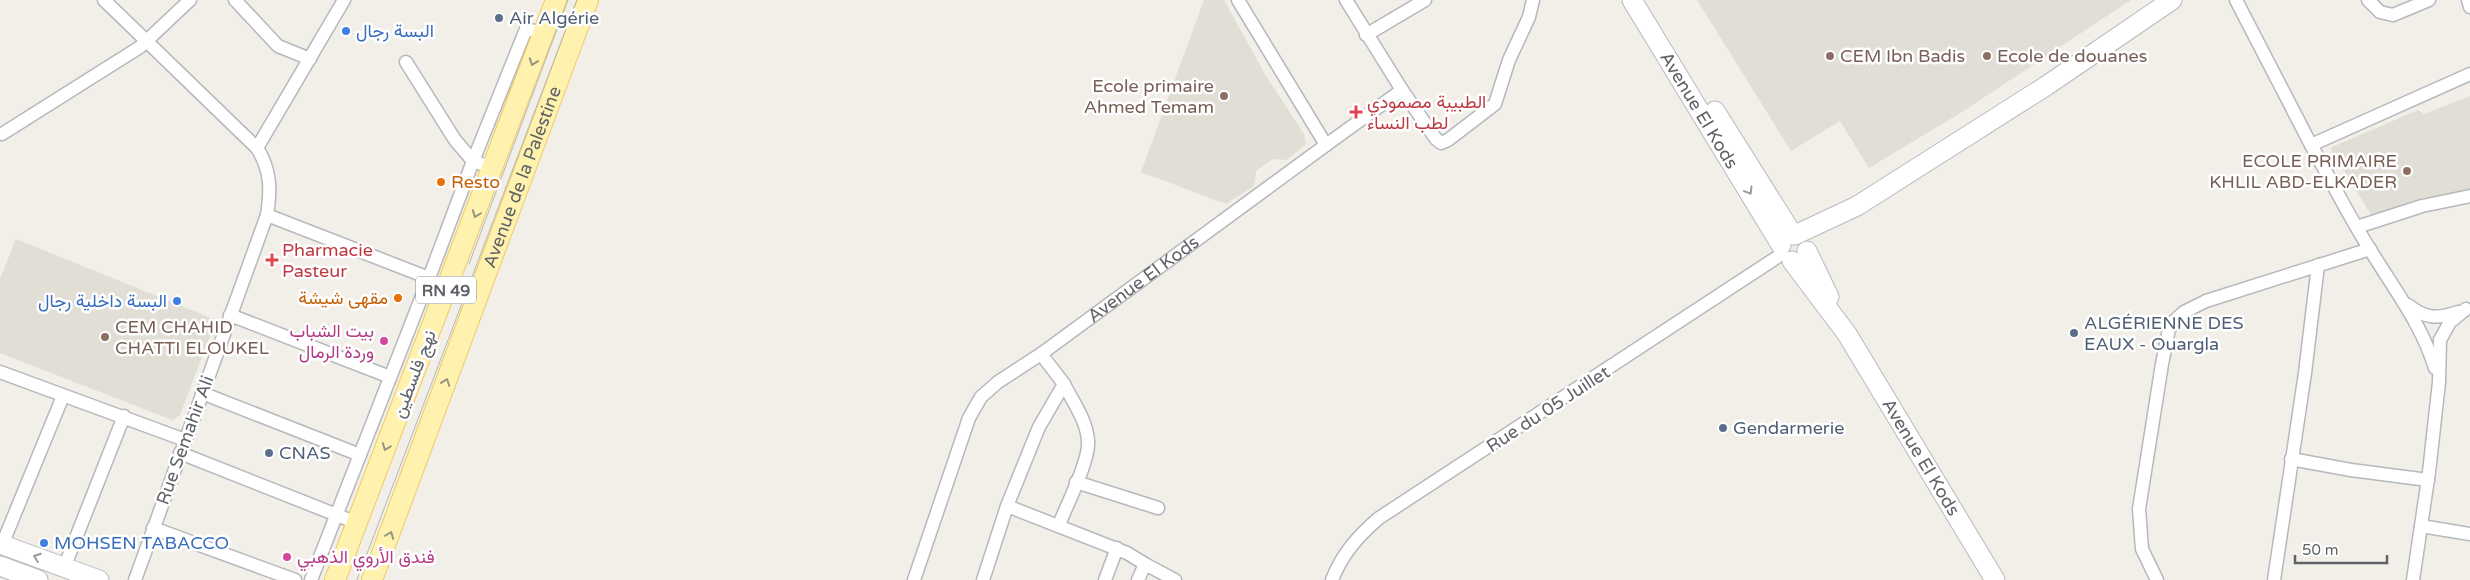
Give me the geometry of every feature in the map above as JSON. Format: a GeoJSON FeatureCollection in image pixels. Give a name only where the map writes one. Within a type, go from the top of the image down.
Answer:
{"type":"FeatureCollection","features":[{"type":"Feature","properties":{"kind":"main road","name":"نهج فلسطين"},"geometry":{"type":"LineString","coordinates":[[335,580],[556,0]]}},
{"type":"Feature","properties":{"kind":"main road","name":"Avenue de la Palestine"},"geometry":{"type":"LineString","coordinates":[[372,580],[588,0]]}},
{"type":"Feature","properties":{"kind":"main road","name":"Avenue El Kods"},"geometry":{"type":"LineString","coordinates":[[1632,0],[1794,247]]}},
{"type":"Feature","properties":{"kind":"main road","name":"Avenue El Kods"},"geometry":{"type":"LineString","coordinates":[[1645,0],[1995,580]]}},
{"type":"Feature","properties":{"kind":"main road"},"geometry":{"type":"LineString","coordinates":[[1794,247],[2046,86],[2172,0]]}},
{"type":"Feature","properties":{"kind":"main road"},"geometry":{"type":"LineString","coordinates":[[1,544],[99,580]]}},
{"type":"Feature","properties":{"kind":"main road"},"geometry":{"type":"LineString","coordinates":[[0,566],[38,580]]}},
{"type":"Feature","properties":{"kind":"street"},"geometry":{"type":"LineString","coordinates":[[104,0],[257,148],[344,0]]}},
{"type":"Feature","properties":{"kind":"street"},"geometry":{"type":"LineString","coordinates":[[1,133],[105,70],[147,40],[190,0]]}},
{"type":"Feature","properties":{"kind":"street"},"geometry":{"type":"LineString","coordinates":[[235,0],[278,46],[310,59]]}},
{"type":"Feature","properties":{"kind":"street"},"geometry":{"type":"LineString","coordinates":[[1238,0],[1326,145]]}},
{"type":"Feature","properties":{"kind":"street"},"geometry":{"type":"LineString","coordinates":[[1346,0],[1366,35],[1402,90],[1436,139],[1441,143],[1448,140],[1495,104],[1509,60],[1529,17],[1533,0]]}},
{"type":"Feature","properties":{"kind":"street"},"geometry":{"type":"LineString","coordinates":[[1366,35],[1425,0]]}},
{"type":"Feature","properties":{"kind":"street"},"geometry":{"type":"LineString","coordinates":[[2236,0],[2311,145],[2357,228],[2404,301],[2428,348],[2439,382]]}},
{"type":"Feature","properties":{"kind":"street"},"geometry":{"type":"LineString","coordinates":[[2368,0],[2380,12],[2393,15],[2429,0]]}},
{"type":"Feature","properties":{"kind":"street"},"geometry":{"type":"LineString","coordinates":[[2468,0],[2470,7]]}},
{"type":"Feature","properties":{"kind":"street"},"geometry":{"type":"LineString","coordinates":[[312,580],[473,161],[526,29],[544,33]]}},
{"type":"Feature","properties":{"kind":"street"},"geometry":{"type":"LineString","coordinates":[[406,62],[455,140],[473,161],[493,168]]}},
{"type":"Feature","properties":{"kind":"street"},"geometry":{"type":"LineString","coordinates":[[2311,145],[2470,74]]}},
{"type":"Feature","properties":{"kind":"street","name":"Avenue El Kods"},"geometry":{"type":"LineString","coordinates":[[914,580],[969,418],[981,397],[998,382],[1041,354],[1402,90]]}},
{"type":"Feature","properties":{"kind":"street","name":"Rue Semahir Ali"},"geometry":{"type":"LineString","coordinates":[[135,580],[267,215],[270,179],[265,161],[257,148]]}},
{"type":"Feature","properties":{"kind":"street"},"geometry":{"type":"LineString","coordinates":[[2357,228],[2422,206],[2470,196]]}},
{"type":"Feature","properties":{"kind":"street"},"geometry":{"type":"LineString","coordinates":[[267,215],[429,278]]}},
{"type":"Feature","properties":{"kind":"street","name":"Rue du 05 Juillet"},"geometry":{"type":"LineString","coordinates":[[1332,580],[1339,562],[1350,547],[1379,518],[1794,247]]}},
{"type":"Feature","properties":{"kind":"street"},"geometry":{"type":"LineString","coordinates":[[2157,580],[2142,548],[2139,509],[2169,329],[2184,312],[2206,301],[2370,249]]}},
{"type":"Feature","properties":{"kind":"street"},"geometry":{"type":"LineString","coordinates":[[2274,580],[2305,373],[2318,265]]}},
{"type":"Feature","properties":{"kind":"street"},"geometry":{"type":"LineString","coordinates":[[2404,301],[2420,314],[2431,318],[2450,315],[2468,308]]}},
{"type":"Feature","properties":{"kind":"street"},"geometry":{"type":"LineString","coordinates":[[2413,580],[2428,480],[2439,382],[2440,340],[2450,322],[2468,308]]}},
{"type":"Feature","properties":{"kind":"street"},"geometry":{"type":"LineString","coordinates":[[230,315],[390,377]]}},
{"type":"Feature","properties":{"kind":"street"},"geometry":{"type":"LineString","coordinates":[[1041,354],[1064,384],[1082,418],[1089,442],[1059,525]]}},
{"type":"Feature","properties":{"kind":"street"},"geometry":{"type":"LineString","coordinates":[[398,358],[418,365]]}},
{"type":"Feature","properties":{"kind":"street"},"geometry":{"type":"LineString","coordinates":[[0,372],[185,440]]}},
{"type":"Feature","properties":{"kind":"street"},"geometry":{"type":"LineString","coordinates":[[983,580],[1007,506],[1039,427],[1064,384]]}},
{"type":"Feature","properties":{"kind":"street"},"geometry":{"type":"LineString","coordinates":[[202,393],[360,455]]}},
{"type":"Feature","properties":{"kind":"street"},"geometry":{"type":"LineString","coordinates":[[1,544],[63,396]]}},
{"type":"Feature","properties":{"kind":"street"},"geometry":{"type":"LineString","coordinates":[[64,568],[124,416]]}},
{"type":"Feature","properties":{"kind":"street"},"geometry":{"type":"LineString","coordinates":[[180,453],[357,523]]}},
{"type":"Feature","properties":{"kind":"street"},"geometry":{"type":"LineString","coordinates":[[2291,459],[2352,470],[2428,480]]}},
{"type":"Feature","properties":{"kind":"street"},"geometry":{"type":"LineString","coordinates":[[1076,482],[1158,508]]}},
{"type":"Feature","properties":{"kind":"street"},"geometry":{"type":"LineString","coordinates":[[1007,506],[1117,548],[1175,580]]}},
{"type":"Feature","properties":{"kind":"street"},"geometry":{"type":"LineString","coordinates":[[2421,526],[2470,534]]}},
{"type":"Feature","properties":{"kind":"street"},"geometry":{"type":"LineString","coordinates":[[153,528],[295,580]]}},
{"type":"Feature","properties":{"kind":"street"},"geometry":{"type":"LineString","coordinates":[[1105,580],[1117,548]]}},
{"type":"Feature","properties":{"kind":"street"},"geometry":{"type":"LineString","coordinates":[[1138,580],[1145,564]]}},
{"type":"Feature","properties":{"kind":"shaded area","name":"Ecole primaire Ahmed Temam"},"geometry":{"type":"Polygon","coordinates":[[[1204,0],[1224,0],[1266,76],[1304,134],[1306,144],[1287,160],[1273,159],[1256,171],[1254,186],[1226,204],[1141,172],[1204,0]]]}},
{"type":"Feature","properties":{"kind":"shaded area","name":"CEM Ibn Badis"},"geometry":{"type":"Polygon","coordinates":[[[1697,0],[2131,0],[1962,112],[1869,168],[1840,121],[1791,151],[1697,0]]]}},
{"type":"Feature","properties":{"kind":"shaded area","name":"ECOLE PRIMAIRE KHLIL ABD-ELKADER"},"geometry":{"type":"Polygon","coordinates":[[[2470,96],[2470,194],[2375,221],[2330,148],[2418,110],[2424,114],[2470,96]]]}},
{"type":"Feature","properties":{"kind":"shaded area","name":"CEM CHAHID CHATTI ELOUKEL"},"geometry":{"type":"Polygon","coordinates":[[[16,239],[216,320],[180,415],[172,420],[0,353],[0,279],[16,239]]]}},
{"type":"Feature","properties":{"kind":"tram line"},"geometry":{"type":"LineString","coordinates":[[469,264],[568,0]]}},
{"type":"Feature","properties":{"kind":"tram line"},"geometry":{"type":"LineString","coordinates":[[357,580],[577,0]]}},
{"type":"Feature","properties":{"kind":"place","name":"Air Algérie"},"geometry":{"type":"Point","coordinates":[499,18]}},
{"type":"Feature","properties":{"kind":"place","name":"البسة رجال"},"geometry":{"type":"Point","coordinates":[346,31]}},
{"type":"Feature","properties":{"kind":"place","name":"CEM Ibn Badis"},"geometry":{"type":"Point","coordinates":[1830,56]}},
{"type":"Feature","properties":{"kind":"place","name":"Ecole de douanes"},"geometry":{"type":"Point","coordinates":[1987,56]}},
{"type":"Feature","properties":{"kind":"place","name":"Ecole primaire Ahmed Temam"},"geometry":{"type":"Point","coordinates":[1224,96]}},
{"type":"Feature","properties":{"kind":"place","name":"الطبيبة مصمودي لطب النساء"},"geometry":{"type":"Point","coordinates":[1356,112]}},
{"type":"Feature","properties":{"kind":"place","name":"ECOLE PRIMAIRE KHLIL ABD-ELKADER"},"geometry":{"type":"Point","coordinates":[2407,171]}},
{"type":"Feature","properties":{"kind":"place","name":"Resto"},"geometry":{"type":"Point","coordinates":[441,182]}},
{"type":"Feature","properties":{"kind":"place","name":"Pharmacie Pasteur"},"geometry":{"type":"Point","coordinates":[272,260]}},
{"type":"Feature","properties":{"kind":"place","name":"مقهى شيشة"},"geometry":{"type":"Point","coordinates":[398,298]}},
{"type":"Feature","properties":{"kind":"place","name":"البسة داخلية رجال"},"geometry":{"type":"Point","coordinates":[177,301]}},
{"type":"Feature","properties":{"kind":"place","name":"ALGÉRIENNE DES EAUX - Ouargla"},"geometry":{"type":"Point","coordinates":[2074,333]}},
{"type":"Feature","properties":{"kind":"place","name":"CEM CHAHID CHATTI ELOUKEL"},"geometry":{"type":"Point","coordinates":[105,337]}},
{"type":"Feature","properties":{"kind":"place","name":"بيت الشباب وردة الرمال"},"geometry":{"type":"Point","coordinates":[384,341]}},
{"type":"Feature","properties":{"kind":"place","name":"Gendarmerie"},"geometry":{"type":"Point","coordinates":[1723,428]}},
{"type":"Feature","properties":{"kind":"place","name":"CNAS"},"geometry":{"type":"Point","coordinates":[269,453]}},
{"type":"Feature","properties":{"kind":"place","name":"MOHSEN TABACCO"},"geometry":{"type":"Point","coordinates":[44,543]}},
{"type":"Feature","properties":{"kind":"place","name":"فندق الأروي الذهبي"},"geometry":{"type":"Point","coordinates":[287,557]}}]}
